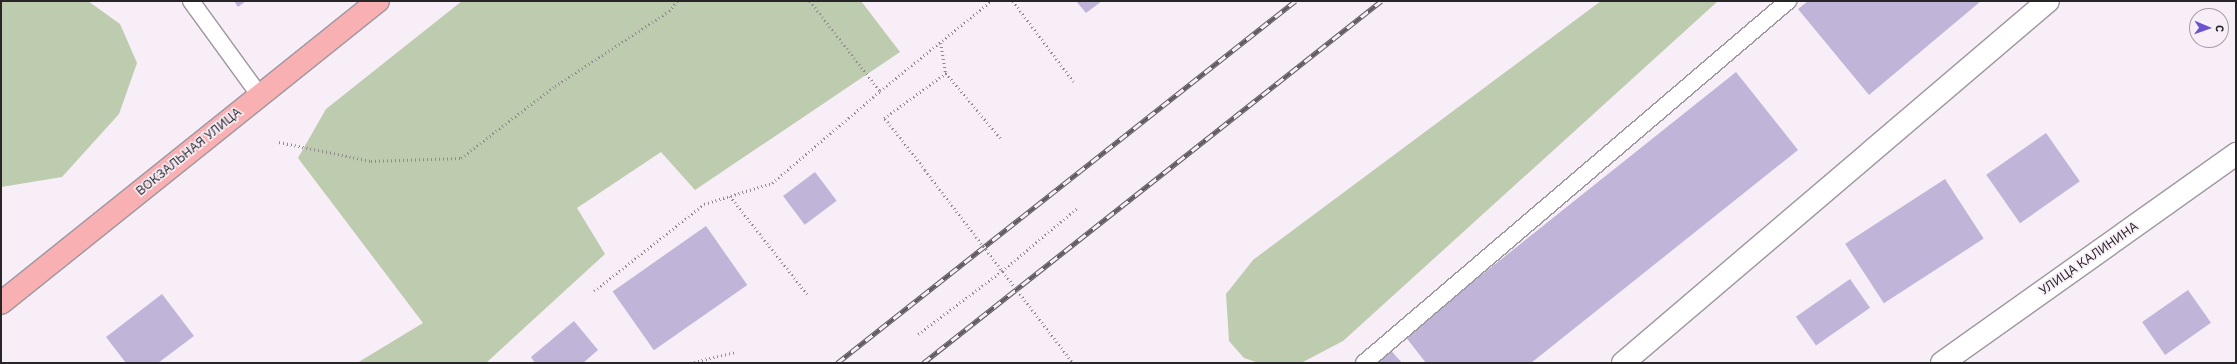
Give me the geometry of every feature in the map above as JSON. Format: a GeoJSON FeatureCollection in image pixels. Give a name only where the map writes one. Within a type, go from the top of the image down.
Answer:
{"type":"FeatureCollection","features":[{"type":"Feature","properties":{"kind":"highway","name":"ВОКЗАЛЬНАЯ УЛИЦА"},"geometry":{"type":"LineString","coordinates":[[1,303],[378,1]]}},
{"type":"Feature","properties":{"kind":"street"},"geometry":{"type":"LineString","coordinates":[[1623,363],[2048,1]]}},
{"type":"Feature","properties":{"kind":"street","name":"УЛИЦА КАЛИНИНА"},"geometry":{"type":"LineString","coordinates":[[1942,363],[2236,154]]}},
{"type":"Feature","properties":{"kind":"lane"},"geometry":{"type":"LineString","coordinates":[[191,1],[260,96]]}},
{"type":"Feature","properties":{"kind":"lane"},"geometry":{"type":"LineString","coordinates":[[1364,363],[1788,1]]}},
{"type":"Feature","properties":{"kind":"path"},"geometry":{"type":"LineString","coordinates":[[279,142],[371,161],[461,158],[555,86],[670,11],[677,1]]}},
{"type":"Feature","properties":{"kind":"path"},"geometry":{"type":"LineString","coordinates":[[810,1],[880,91]]}},
{"type":"Feature","properties":{"kind":"path"},"geometry":{"type":"LineString","coordinates":[[594,291],[704,204],[772,183],[880,91],[991,1]]}},
{"type":"Feature","properties":{"kind":"path"},"geometry":{"type":"LineString","coordinates":[[1013,1],[1074,82]]}},
{"type":"Feature","properties":{"kind":"path"},"geometry":{"type":"LineString","coordinates":[[940,42],[946,74],[1002,140]]}},
{"type":"Feature","properties":{"kind":"path"},"geometry":{"type":"LineString","coordinates":[[946,74],[884,118],[1073,363]]}},
{"type":"Feature","properties":{"kind":"path"},"geometry":{"type":"LineString","coordinates":[[730,196],[808,294]]}},
{"type":"Feature","properties":{"kind":"path"},"geometry":{"type":"LineString","coordinates":[[918,334],[1002,271],[1077,208]]}},
{"type":"Feature","properties":{"kind":"path"},"geometry":{"type":"LineString","coordinates":[[690,363],[735,352]]}},
{"type":"Feature","properties":{"kind":"green space"},"geometry":{"type":"Polygon","coordinates":[[[1,1],[88,1],[120,24],[137,63],[119,114],[62,177],[1,187],[1,1]]]}},
{"type":"Feature","properties":{"kind":"green space"},"geometry":{"type":"Polygon","coordinates":[[[462,1],[861,1],[900,52],[695,190],[661,152],[577,208],[605,254],[486,363],[357,363],[423,323],[298,158],[326,109],[462,1]]]}},
{"type":"Feature","properties":{"kind":"green space"},"geometry":{"type":"Polygon","coordinates":[[[1601,1],[1718,1],[1343,341],[1301,363],[1259,363],[1244,358],[1229,341],[1226,294],[1253,260],[1601,1]]]}},
{"type":"Feature","properties":{"kind":"building"},"geometry":{"type":"Polygon","coordinates":[[[234,1],[246,1],[238,7],[234,1]]]}},
{"type":"Feature","properties":{"kind":"building"},"geometry":{"type":"Polygon","coordinates":[[[1076,1],[1102,1],[1086,13],[1076,1]]]}},
{"type":"Feature","properties":{"kind":"building"},"geometry":{"type":"Polygon","coordinates":[[[1808,1],[1981,1],[1869,95],[1798,9],[1808,1]]]}},
{"type":"Feature","properties":{"kind":"building"},"geometry":{"type":"Polygon","coordinates":[[[1736,72],[1798,150],[1531,363],[1426,363],[1405,336],[1736,72]]]}},
{"type":"Feature","properties":{"kind":"building"},"geometry":{"type":"Polygon","coordinates":[[[2046,133],[2080,181],[2020,223],[1986,175],[2046,133]]]}},
{"type":"Feature","properties":{"kind":"building"},"geometry":{"type":"Polygon","coordinates":[[[815,172],[837,201],[805,225],[783,196],[815,172]]]}},
{"type":"Feature","properties":{"kind":"building"},"geometry":{"type":"Polygon","coordinates":[[[1945,179],[1984,239],[1884,303],[1845,244],[1945,179]]]}},
{"type":"Feature","properties":{"kind":"building"},"geometry":{"type":"Polygon","coordinates":[[[706,226],[747,285],[654,350],[613,291],[706,226]]]}},
{"type":"Feature","properties":{"kind":"building"},"geometry":{"type":"Polygon","coordinates":[[[1850,279],[1870,308],[1816,346],[1796,317],[1850,279]]]}},
{"type":"Feature","properties":{"kind":"building"},"geometry":{"type":"Polygon","coordinates":[[[2188,290],[2211,323],[2165,355],[2142,322],[2188,290]]]}},
{"type":"Feature","properties":{"kind":"building"},"geometry":{"type":"Polygon","coordinates":[[[162,294],[194,336],[158,363],[126,363],[106,337],[162,294]]]}},
{"type":"Feature","properties":{"kind":"building"},"geometry":{"type":"Polygon","coordinates":[[[574,321],[598,350],[583,363],[535,363],[531,357],[574,321]]]}},
{"type":"Feature","properties":{"kind":"building"},"geometry":{"type":"Polygon","coordinates":[[[1387,346],[1402,363],[1368,363],[1387,346]]]}},
{"type":"Feature","properties":{"kind":"railway"},"geometry":{"type":"LineString","coordinates":[[837,363],[1295,1]]}},
{"type":"Feature","properties":{"kind":"railway"},"geometry":{"type":"LineString","coordinates":[[923,363],[1381,1]]}}]}
